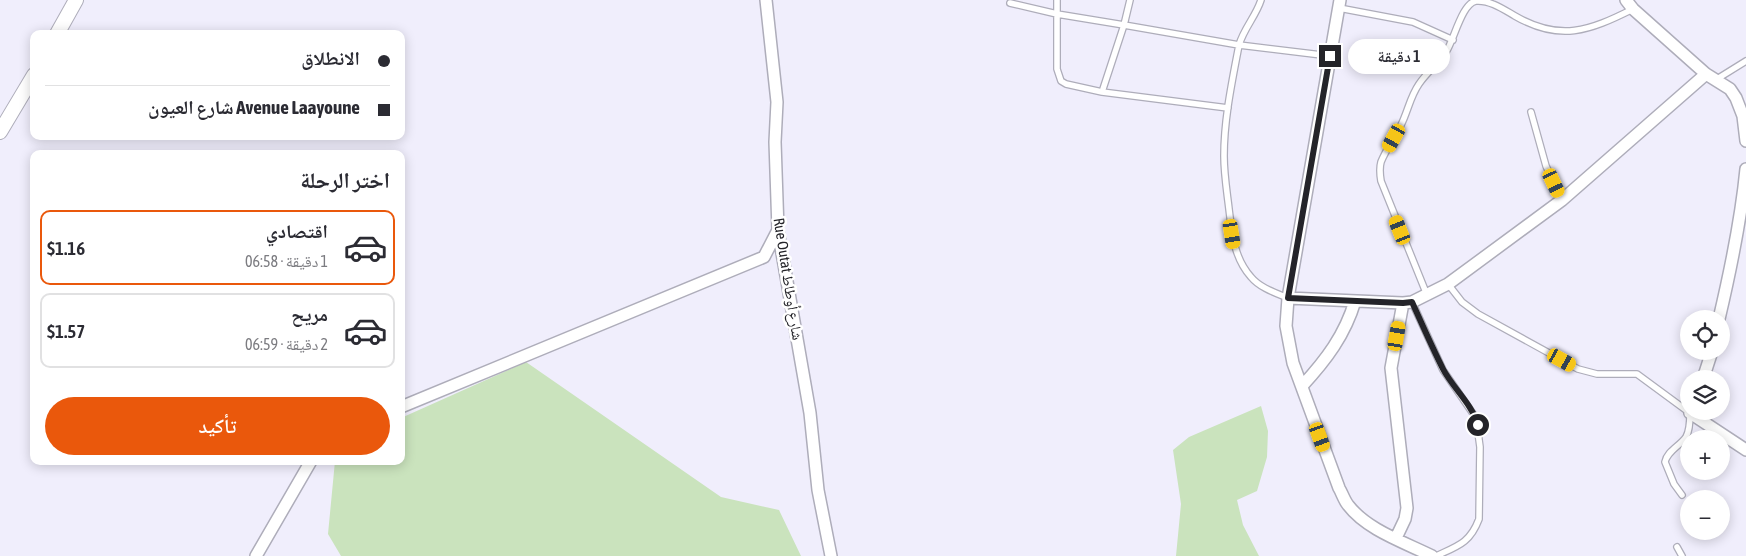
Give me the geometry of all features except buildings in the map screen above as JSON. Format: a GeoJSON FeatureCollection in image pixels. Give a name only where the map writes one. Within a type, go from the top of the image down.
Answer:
{"type":"FeatureCollection","features":[{"type":"Feature","properties":{"kind":"street"},"geometry":{"type":"LineString","coordinates":[[59,30],[76,0]]}},
{"type":"Feature","properties":{"kind":"street","name":"Rue Outat شارع أوطاط"},"geometry":{"type":"LineString","coordinates":[[766,0],[778,102],[775,142],[778,230],[810,413],[818,490],[830,556]]}},
{"type":"Feature","properties":{"kind":"street"},"geometry":{"type":"LineString","coordinates":[[1340,4],[1288,298],[1286,326],[1293,363],[1339,488],[1348,505],[1362,518],[1432,556]]}},
{"type":"Feature","properties":{"kind":"street"},"geometry":{"type":"LineString","coordinates":[[1630,5],[1712,76],[1730,89],[1736,98],[1743,116],[1746,141]]}},
{"type":"Feature","properties":{"kind":"street"},"geometry":{"type":"LineString","coordinates":[[1288,298],[1407,302],[1427,295],[1448,284],[1562,200],[1712,76]]}},
{"type":"Feature","properties":{"kind":"street"},"geometry":{"type":"LineString","coordinates":[[0,132],[30,82]]}},
{"type":"Feature","properties":{"kind":"street"},"geometry":{"type":"LineString","coordinates":[[1721,310],[1742,210],[1746,169]]}},
{"type":"Feature","properties":{"kind":"street"},"geometry":{"type":"LineString","coordinates":[[405,405],[764,257],[778,230]]}},
{"type":"Feature","properties":{"kind":"street"},"geometry":{"type":"LineString","coordinates":[[1302,386],[1326,359],[1336,344],[1351,318],[1355,301]]}},
{"type":"Feature","properties":{"kind":"street"},"geometry":{"type":"LineString","coordinates":[[1396,538],[1405,519],[1407,508],[1391,368],[1407,302]]}},
{"type":"Feature","properties":{"kind":"street"},"geometry":{"type":"LineString","coordinates":[[1702,420],[1746,450]]}},
{"type":"Feature","properties":{"kind":"street"},"geometry":{"type":"LineString","coordinates":[[256,556],[309,465]]}},
{"type":"Feature","properties":{"kind":"lane"},"geometry":{"type":"LineString","coordinates":[[1057,0],[1057,69],[1061,81],[1066,84],[1102,92],[1228,108]]}},
{"type":"Feature","properties":{"kind":"lane"},"geometry":{"type":"LineString","coordinates":[[1102,92],[1124,26],[1130,0]]}},
{"type":"Feature","properties":{"kind":"lane"},"geometry":{"type":"LineString","coordinates":[[1261,0],[1238,45],[1228,108],[1224,156],[1234,244],[1240,262],[1252,279],[1288,298]]}},
{"type":"Feature","properties":{"kind":"lane"},"geometry":{"type":"LineString","coordinates":[[1427,295],[1381,181],[1380,170],[1381,163],[1400,127],[1415,90],[1446,53],[1454,40],[1468,5],[1474,1],[1483,1],[1497,6],[1529,24],[1551,32],[1575,31],[1598,26],[1630,5]]}},
{"type":"Feature","properties":{"kind":"lane"},"geometry":{"type":"LineString","coordinates":[[1010,3],[1057,14],[1238,45],[1330,56]]}},
{"type":"Feature","properties":{"kind":"lane"},"geometry":{"type":"LineString","coordinates":[[1340,4],[1413,22],[1454,40]]}},
{"type":"Feature","properties":{"kind":"lane"},"geometry":{"type":"LineString","coordinates":[[1712,76],[1746,61]]}},
{"type":"Feature","properties":{"kind":"lane"},"geometry":{"type":"LineString","coordinates":[[1531,112],[1546,166],[1562,200]]}},
{"type":"Feature","properties":{"kind":"lane"},"geometry":{"type":"LineString","coordinates":[[1448,284],[1462,302],[1478,314],[1578,369],[1597,374],[1637,374],[1680,405]]}},
{"type":"Feature","properties":{"kind":"lane"},"geometry":{"type":"LineString","coordinates":[[1407,302],[1443,370],[1476,418],[1480,447],[1480,493],[1477,525],[1468,540],[1436,556]]}},
{"type":"Feature","properties":{"kind":"lane"},"geometry":{"type":"LineString","coordinates":[[1680,492],[1674,484],[1665,462],[1668,455],[1686,437],[1690,420]]}},
{"type":"Feature","properties":{"kind":"lane"},"geometry":{"type":"LineString","coordinates":[[1677,547],[1682,556]]}},
{"type":"Feature","properties":{"kind":"green space"},"geometry":{"type":"Polygon","coordinates":[[[526,362],[721,497],[779,510],[801,556],[341,556],[328,534],[335,465],[405,465],[405,416],[526,362]]]}},
{"type":"Feature","properties":{"kind":"green space"},"geometry":{"type":"Polygon","coordinates":[[[1261,406],[1268,431],[1267,457],[1257,491],[1237,500],[1243,525],[1259,556],[1176,556],[1181,504],[1173,450],[1189,437],[1261,406]]]}},
{"type":"Feature","properties":{"kind":"route"},"geometry":{"type":"LineString","coordinates":[[1330,56],[1288,298],[1412,302],[1443,370],[1469,406],[1478,425]]}}]}
